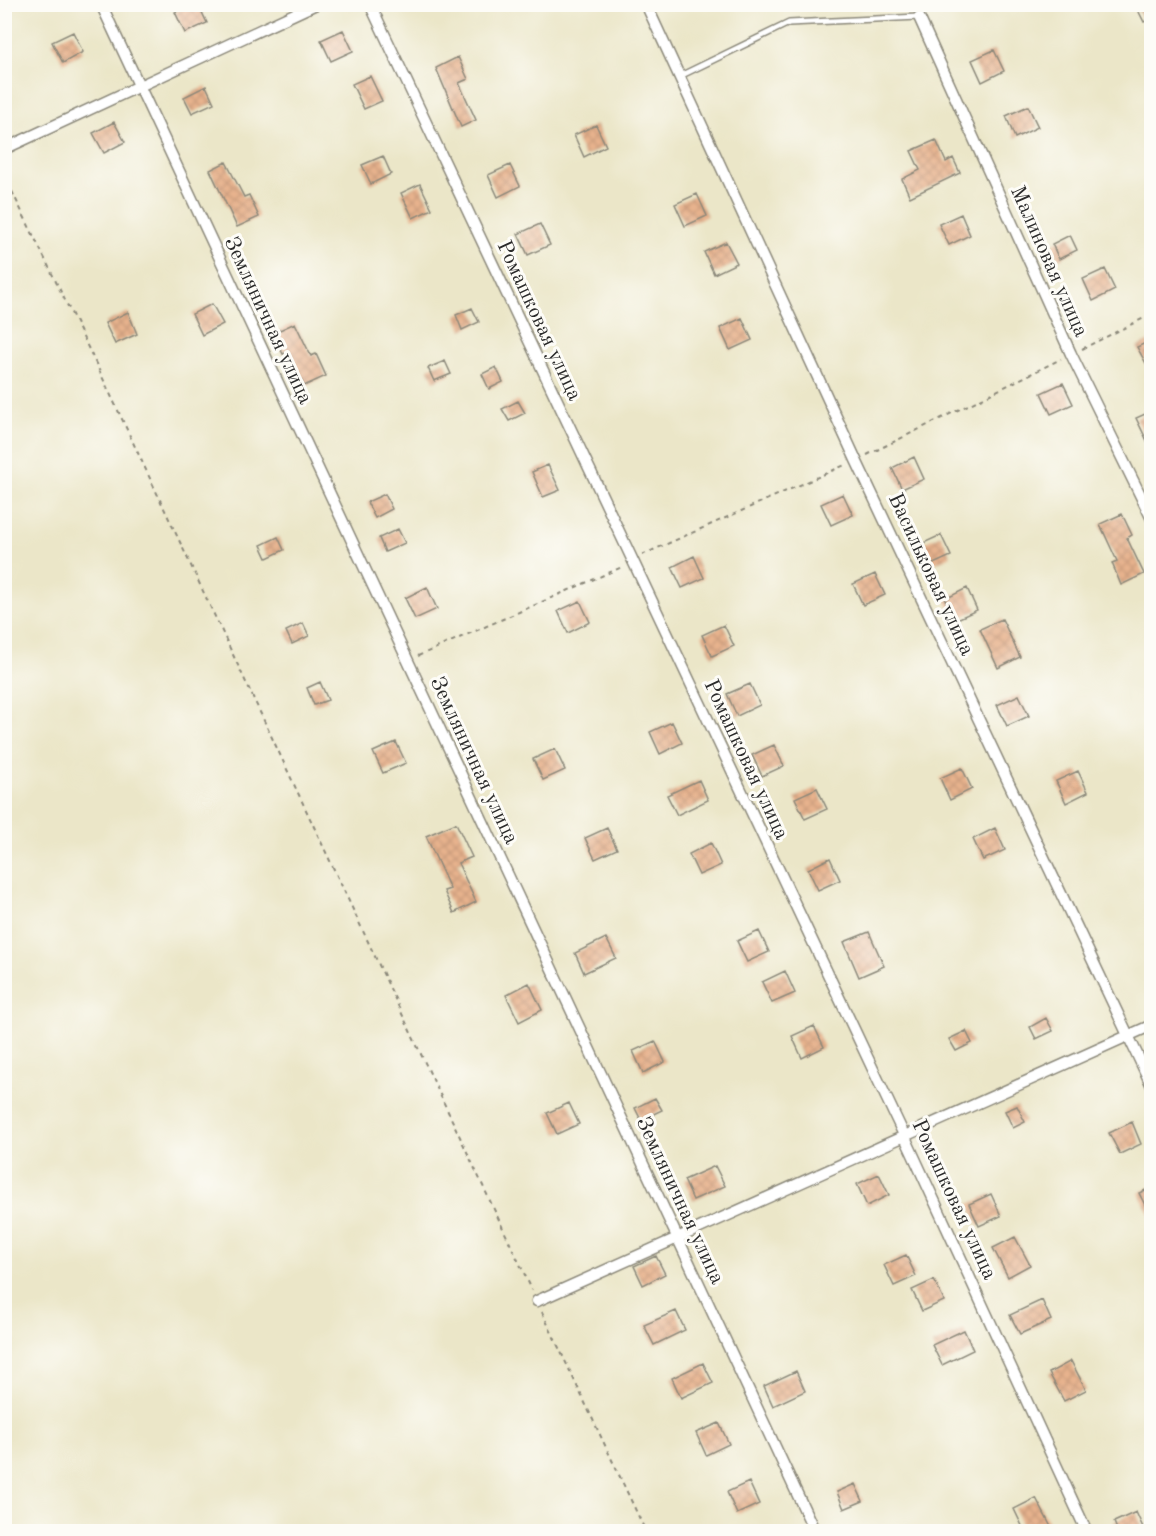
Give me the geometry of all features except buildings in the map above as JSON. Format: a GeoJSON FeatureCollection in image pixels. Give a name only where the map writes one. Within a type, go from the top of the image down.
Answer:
{"type":"FeatureCollection","features":[{"type":"Feature","properties":{"kind":"street","name":"Земляничная улица"},"geometry":{"type":"LineString","coordinates":[[101,4],[815,1532]]}},
{"type":"Feature","properties":{"kind":"street"},"geometry":{"type":"LineString","coordinates":[[4,149],[316,4]]}},
{"type":"Feature","properties":{"kind":"street","name":"Ромашковая улица"},"geometry":{"type":"LineString","coordinates":[[370,4],[904,1135],[1087,1532]]}},
{"type":"Feature","properties":{"kind":"street","name":"Васильковая улица"},"geometry":{"type":"LineString","coordinates":[[646,4],[856,460],[1152,1086]]}},
{"type":"Feature","properties":{"kind":"street","name":"Малиновая улица"},"geometry":{"type":"LineString","coordinates":[[919,16],[1071,354],[1152,519]]}},
{"type":"Feature","properties":{"kind":"street"},"geometry":{"type":"LineString","coordinates":[[537,1301],[1152,1024]]}},
{"type":"Feature","properties":{"kind":"lane"},"geometry":{"type":"LineString","coordinates":[[679,77],[690,69],[789,23],[919,16]]}},
{"type":"Feature","properties":{"kind":"path"},"geometry":{"type":"LineString","coordinates":[[4,175],[93,357],[646,1532]]}},
{"type":"Feature","properties":{"kind":"path"},"geometry":{"type":"LineString","coordinates":[[407,660],[621,567],[631,560],[856,460],[1152,314]]}}]}
